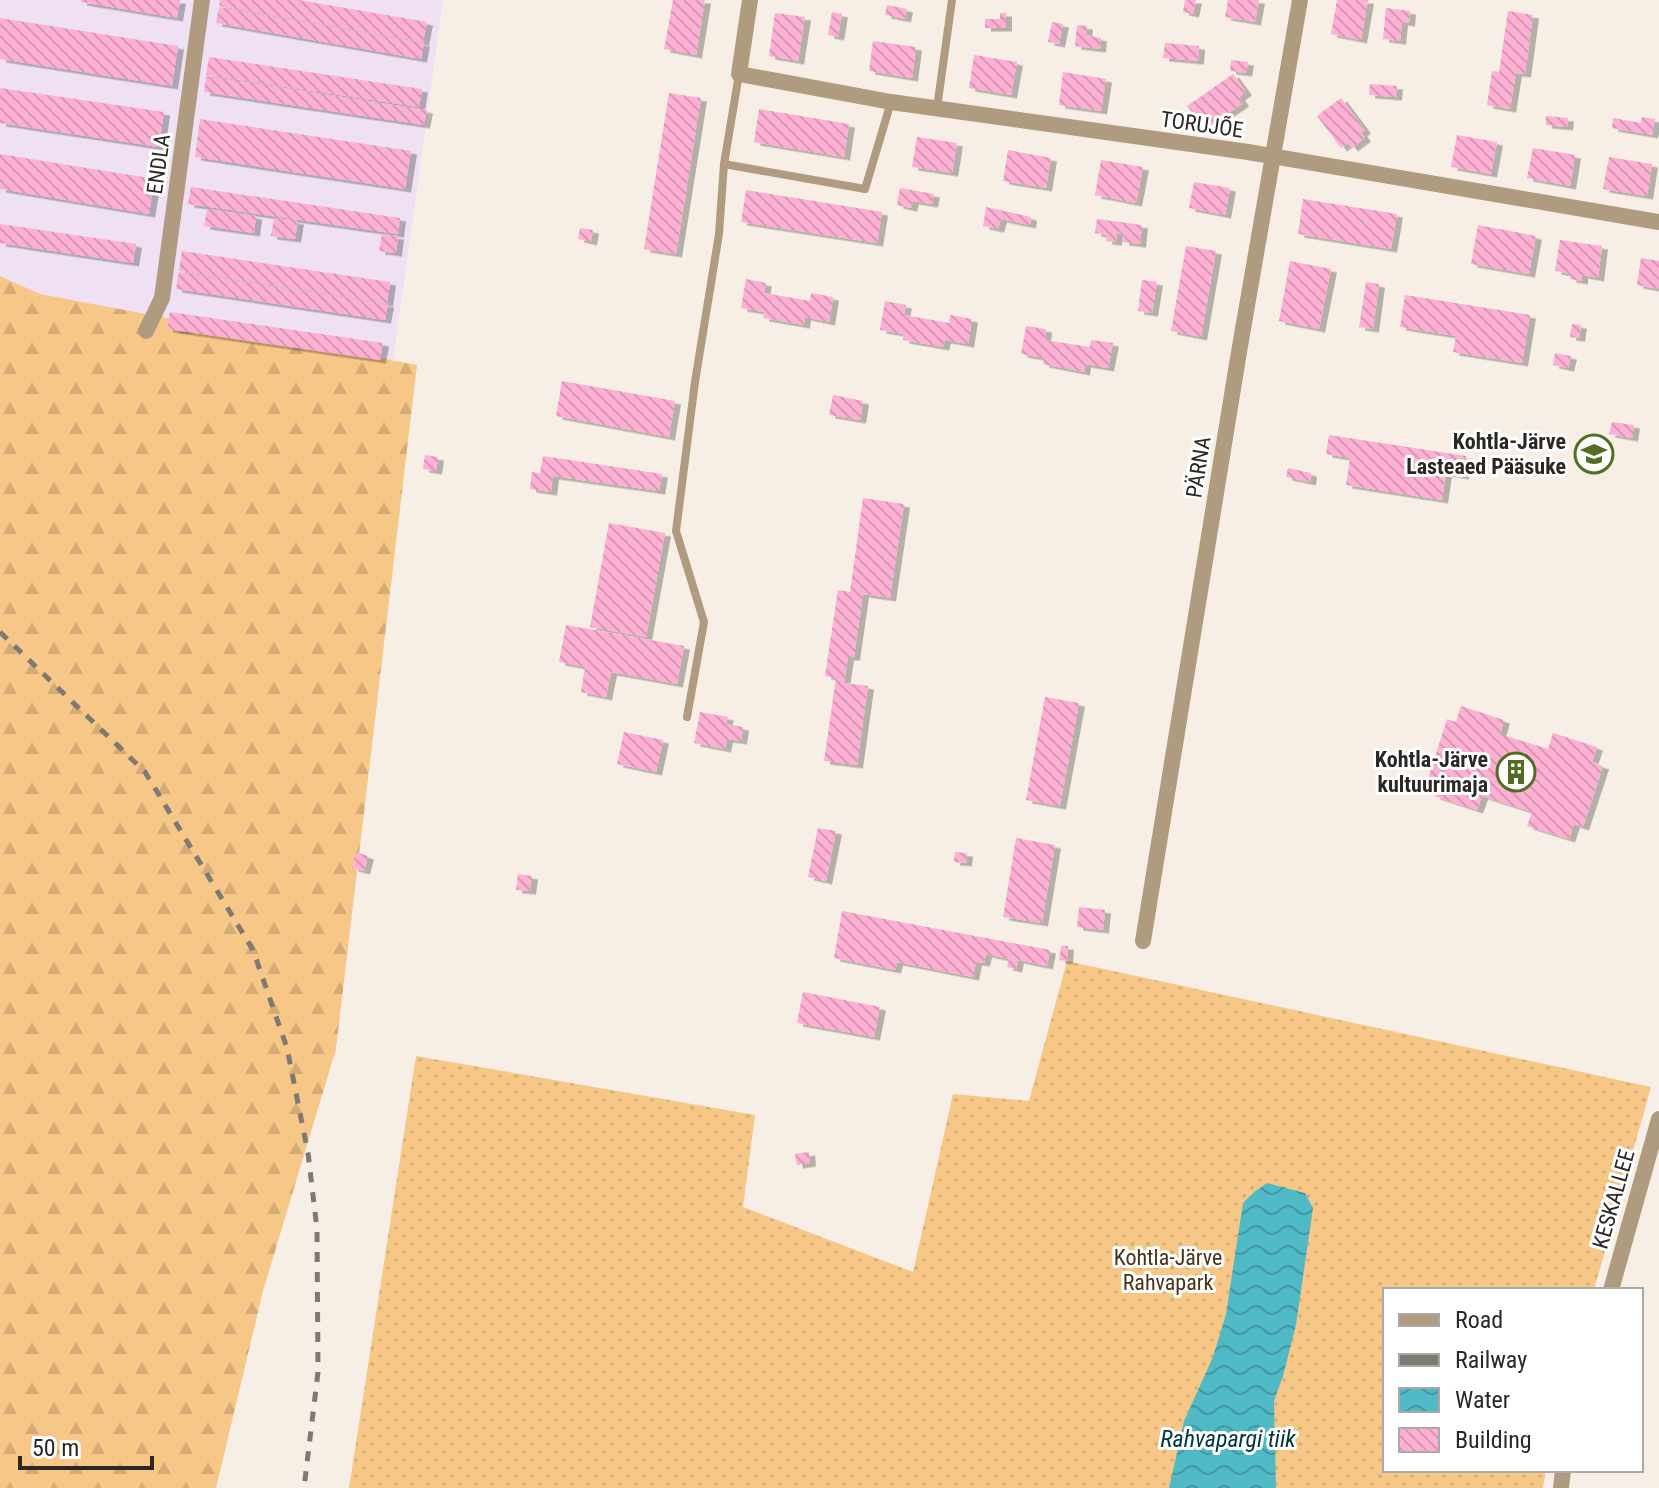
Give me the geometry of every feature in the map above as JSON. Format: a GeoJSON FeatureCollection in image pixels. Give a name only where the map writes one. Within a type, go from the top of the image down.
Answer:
{"type":"FeatureCollection","features":[{"type":"Feature","properties":{"kind":"street","name":"ENDLA"},"geometry":{"type":"LineString","coordinates":[[146,331],[162,298],[202,0]]}},
{"type":"Feature","properties":{"kind":"street"},"geometry":{"type":"LineString","coordinates":[[739,74],[750,0]]}},
{"type":"Feature","properties":{"kind":"street","name":"PÄRNA"},"geometry":{"type":"LineString","coordinates":[[1143,941],[1300,0]]}},
{"type":"Feature","properties":{"kind":"street","name":"TORUJÕE"},"geometry":{"type":"LineString","coordinates":[[739,74],[891,102],[1248,152],[1659,222]]}},
{"type":"Feature","properties":{"kind":"street","name":"KESKALLEE"},"geometry":{"type":"LineString","coordinates":[[1612,1288],[1659,1119]]}},
{"type":"Feature","properties":{"kind":"lane"},"geometry":{"type":"LineString","coordinates":[[937,109],[952,0]]}},
{"type":"Feature","properties":{"kind":"lane"},"geometry":{"type":"LineString","coordinates":[[687,717],[704,622],[676,531],[695,382],[719,234],[724,164],[739,74]]}},
{"type":"Feature","properties":{"kind":"lane"},"geometry":{"type":"LineString","coordinates":[[724,164],[865,189],[891,102]]}},
{"type":"Feature","properties":{"kind":"shaded area"},"geometry":{"type":"Polygon","coordinates":[[[0,0],[443,0],[393,361],[40,294],[0,276],[0,0]]]}},
{"type":"Feature","properties":{"kind":"green space"},"geometry":{"type":"Polygon","coordinates":[[[0,276],[40,294],[417,365],[336,1049],[263,1291],[216,1488],[0,1488],[0,276]]]}},
{"type":"Feature","properties":{"kind":"green space","name":"Kohtla-Järve Rahvapark"},"geometry":{"type":"Polygon","coordinates":[[[1067,961],[1651,1087],[1595,1288],[1383,1288],[1383,1472],[1546,1472],[1543,1488],[349,1488],[416,1056],[755,1115],[743,1207],[913,1272],[953,1094],[1029,1101],[1067,961]]]}},
{"type":"Feature","properties":{"kind":"water","name":"Rahvapargi tiik"},"geometry":{"type":"Polygon","coordinates":[[[1267,1183],[1305,1193],[1313,1208],[1296,1325],[1274,1401],[1276,1488],[1169,1488],[1184,1421],[1213,1357],[1226,1314],[1243,1203],[1267,1183]]]}},
{"type":"Feature","properties":{"kind":"building"},"geometry":{"type":"Polygon","coordinates":[[[81,0],[180,0],[177,18],[81,0]]]}},
{"type":"Feature","properties":{"kind":"building"},"geometry":{"type":"Polygon","coordinates":[[[220,0],[299,0],[427,22],[423,42],[219,6],[220,0]]]}},
{"type":"Feature","properties":{"kind":"building"},"geometry":{"type":"Polygon","coordinates":[[[673,0],[705,0],[696,55],[664,49],[673,0]]]}},
{"type":"Feature","properties":{"kind":"building"},"geometry":{"type":"Polygon","coordinates":[[[1185,0],[1196,0],[1193,14],[1183,12],[1185,0]]]}},
{"type":"Feature","properties":{"kind":"building"},"geometry":{"type":"Polygon","coordinates":[[[1228,0],[1259,0],[1255,22],[1225,17],[1228,0]]]}},
{"type":"Feature","properties":{"kind":"building"},"geometry":{"type":"Polygon","coordinates":[[[1337,0],[1368,0],[1361,40],[1331,34],[1337,0]]]}},
{"type":"Feature","properties":{"kind":"building"},"geometry":{"type":"Polygon","coordinates":[[[887,5],[907,9],[905,19],[885,15],[887,5]]]}},
{"type":"Feature","properties":{"kind":"building"},"geometry":{"type":"Polygon","coordinates":[[[219,7],[424,43],[421,59],[216,23],[219,7]]]}},
{"type":"Feature","properties":{"kind":"building"},"geometry":{"type":"Polygon","coordinates":[[[1386,8],[1410,11],[1409,23],[1402,22],[1400,41],[1383,39],[1386,8]]]}},
{"type":"Feature","properties":{"kind":"building"},"geometry":{"type":"Polygon","coordinates":[[[1508,11],[1533,15],[1525,74],[1516,73],[1510,109],[1487,105],[1492,71],[1499,72],[1508,11]]]}},
{"type":"Feature","properties":{"kind":"building"},"geometry":{"type":"Polygon","coordinates":[[[832,12],[842,14],[838,37],[828,35],[832,12]]]}},
{"type":"Feature","properties":{"kind":"building"},"geometry":{"type":"Polygon","coordinates":[[[775,13],[805,17],[798,61],[769,56],[775,13]]]}},
{"type":"Feature","properties":{"kind":"building"},"geometry":{"type":"Polygon","coordinates":[[[1000,13],[1006,13],[1006,28],[985,28],[985,19],[1000,19],[1000,13]]]}},
{"type":"Feature","properties":{"kind":"building"},"geometry":{"type":"Polygon","coordinates":[[[0,18],[178,46],[172,86],[0,59],[0,18]]]}},
{"type":"Feature","properties":{"kind":"building"},"geometry":{"type":"Polygon","coordinates":[[[1052,22],[1063,24],[1059,44],[1048,42],[1052,22]]]}},
{"type":"Feature","properties":{"kind":"building"},"geometry":{"type":"Polygon","coordinates":[[[1077,25],[1087,26],[1086,35],[1101,38],[1100,49],[1075,46],[1077,25]]]}},
{"type":"Feature","properties":{"kind":"building"},"geometry":{"type":"Polygon","coordinates":[[[873,41],[916,47],[912,78],[869,71],[873,41]]]}},
{"type":"Feature","properties":{"kind":"building"},"geometry":{"type":"Polygon","coordinates":[[[1165,43],[1199,46],[1198,61],[1163,58],[1165,43]]]}},
{"type":"Feature","properties":{"kind":"building"},"geometry":{"type":"Polygon","coordinates":[[[974,55],[1017,62],[1011,95],[969,88],[974,55]]]}},
{"type":"Feature","properties":{"kind":"building"},"geometry":{"type":"Polygon","coordinates":[[[209,57],[422,89],[419,107],[206,75],[209,57]]]}},
{"type":"Feature","properties":{"kind":"building"},"geometry":{"type":"Polygon","coordinates":[[[1231,60],[1248,62],[1246,73],[1230,71],[1231,60]]]}},
{"type":"Feature","properties":{"kind":"building"},"geometry":{"type":"Polygon","coordinates":[[[1063,72],[1106,79],[1101,111],[1059,105],[1063,72]]]}},
{"type":"Feature","properties":{"kind":"building"},"geometry":{"type":"Polygon","coordinates":[[[1233,74],[1246,92],[1239,97],[1243,103],[1210,126],[1201,114],[1196,117],[1187,106],[1233,74]]]}},
{"type":"Feature","properties":{"kind":"building"},"geometry":{"type":"Polygon","coordinates":[[[206,76],[427,110],[424,125],[204,92],[206,76]]]}},
{"type":"Feature","properties":{"kind":"building"},"geometry":{"type":"Polygon","coordinates":[[[1370,84],[1397,86],[1396,97],[1369,95],[1370,84]]]}},
{"type":"Feature","properties":{"kind":"building"},"geometry":{"type":"Polygon","coordinates":[[[0,88],[164,112],[159,147],[0,123],[0,88]]]}},
{"type":"Feature","properties":{"kind":"building"},"geometry":{"type":"Polygon","coordinates":[[[669,93],[701,98],[676,254],[644,249],[669,93]]]}},
{"type":"Feature","properties":{"kind":"building"},"geometry":{"type":"Polygon","coordinates":[[[1341,98],[1365,130],[1361,133],[1365,138],[1352,148],[1348,143],[1341,148],[1317,116],[1341,98]]]}},
{"type":"Feature","properties":{"kind":"building"},"geometry":{"type":"Polygon","coordinates":[[[759,109],[849,124],[844,157],[754,142],[759,109]]]}},
{"type":"Feature","properties":{"kind":"building"},"geometry":{"type":"Polygon","coordinates":[[[1546,116],[1568,118],[1567,127],[1546,125],[1546,116]]]}},
{"type":"Feature","properties":{"kind":"building"},"geometry":{"type":"Polygon","coordinates":[[[1642,117],[1655,119],[1652,135],[1612,128],[1613,118],[1641,123],[1642,117]]]}},
{"type":"Feature","properties":{"kind":"building"},"geometry":{"type":"Polygon","coordinates":[[[200,119],[411,151],[405,189],[195,157],[200,119]]]}},
{"type":"Feature","properties":{"kind":"building"},"geometry":{"type":"Polygon","coordinates":[[[1457,135],[1497,142],[1491,174],[1451,167],[1457,135]]]}},
{"type":"Feature","properties":{"kind":"building"},"geometry":{"type":"Polygon","coordinates":[[[917,137],[957,143],[952,173],[912,167],[917,137]]]}},
{"type":"Feature","properties":{"kind":"building"},"geometry":{"type":"Polygon","coordinates":[[[1533,148],[1575,155],[1570,186],[1527,178],[1533,148]]]}},
{"type":"Feature","properties":{"kind":"building"},"geometry":{"type":"Polygon","coordinates":[[[1008,150],[1051,158],[1046,188],[1003,181],[1008,150]]]}},
{"type":"Feature","properties":{"kind":"building"},"geometry":{"type":"Polygon","coordinates":[[[0,154],[155,179],[149,214],[0,189],[0,154]]]}},
{"type":"Feature","properties":{"kind":"building"},"geometry":{"type":"Polygon","coordinates":[[[1609,157],[1652,164],[1647,196],[1603,189],[1609,157]]]}},
{"type":"Feature","properties":{"kind":"building"},"geometry":{"type":"Polygon","coordinates":[[[1101,160],[1143,167],[1136,203],[1095,195],[1101,160]]]}},
{"type":"Feature","properties":{"kind":"building"},"geometry":{"type":"Polygon","coordinates":[[[1194,182],[1230,188],[1225,215],[1189,208],[1194,182]]]}},
{"type":"Feature","properties":{"kind":"building"},"geometry":{"type":"Polygon","coordinates":[[[191,187],[400,218],[398,234],[188,204],[191,187]]]}},
{"type":"Feature","properties":{"kind":"building"},"geometry":{"type":"Polygon","coordinates":[[[900,188],[934,194],[932,204],[913,201],[911,208],[897,205],[900,188]]]}},
{"type":"Feature","properties":{"kind":"building"},"geometry":{"type":"Polygon","coordinates":[[[746,190],[882,212],[877,243],[741,222],[746,190]]]}},
{"type":"Feature","properties":{"kind":"building"},"geometry":{"type":"Polygon","coordinates":[[[1303,199],[1397,214],[1391,249],[1298,234],[1303,199]]]}},
{"type":"Feature","properties":{"kind":"building"},"geometry":{"type":"Polygon","coordinates":[[[986,207],[1031,217],[1030,225],[1001,219],[998,229],[983,226],[986,207]]]}},
{"type":"Feature","properties":{"kind":"building"},"geometry":{"type":"Polygon","coordinates":[[[207,209],[256,216],[254,233],[204,226],[207,209]]]}},
{"type":"Feature","properties":{"kind":"building"},"geometry":{"type":"Polygon","coordinates":[[[274,218],[298,221],[295,239],[271,236],[274,218]]]}},
{"type":"Feature","properties":{"kind":"building"},"geometry":{"type":"Polygon","coordinates":[[[1097,219],[1142,225],[1140,244],[1123,242],[1124,234],[1117,233],[1116,242],[1106,241],[1107,235],[1095,233],[1097,219]]]}},
{"type":"Feature","properties":{"kind":"building"},"geometry":{"type":"Polygon","coordinates":[[[0,224],[136,244],[133,263],[0,243],[0,224]]]}},
{"type":"Feature","properties":{"kind":"building"},"geometry":{"type":"Polygon","coordinates":[[[1478,225],[1536,236],[1529,274],[1471,264],[1478,225]]]}},
{"type":"Feature","properties":{"kind":"building"},"geometry":{"type":"Polygon","coordinates":[[[580,228],[593,230],[591,242],[578,239],[580,228]]]}},
{"type":"Feature","properties":{"kind":"building"},"geometry":{"type":"Polygon","coordinates":[[[382,234],[398,236],[396,253],[379,251],[382,234]]]}},
{"type":"Feature","properties":{"kind":"building"},"geometry":{"type":"Polygon","coordinates":[[[1560,240],[1602,246],[1598,278],[1582,275],[1582,281],[1570,279],[1571,274],[1555,271],[1560,240]]]}},
{"type":"Feature","properties":{"kind":"building"},"geometry":{"type":"Polygon","coordinates":[[[1186,246],[1216,251],[1201,337],[1171,331],[1186,246]]]}},
{"type":"Feature","properties":{"kind":"building"},"geometry":{"type":"Polygon","coordinates":[[[182,251],[390,282],[387,303],[179,271],[182,251]]]}},
{"type":"Feature","properties":{"kind":"building"},"geometry":{"type":"Polygon","coordinates":[[[1641,258],[1659,261],[1659,289],[1637,285],[1641,258]]]}},
{"type":"Feature","properties":{"kind":"building"},"geometry":{"type":"Polygon","coordinates":[[[1290,261],[1331,269],[1319,329],[1279,321],[1290,261]]]}},
{"type":"Feature","properties":{"kind":"building"},"geometry":{"type":"Polygon","coordinates":[[[179,272],[388,304],[385,320],[176,289],[179,272]]]}},
{"type":"Feature","properties":{"kind":"building"},"geometry":{"type":"Polygon","coordinates":[[[746,279],[766,283],[764,293],[810,301],[811,293],[833,297],[829,322],[805,317],[804,325],[763,318],[764,312],[741,308],[746,279]]]}},
{"type":"Feature","properties":{"kind":"building"},"geometry":{"type":"Polygon","coordinates":[[[1142,280],[1157,282],[1152,313],[1138,311],[1142,280]]]}},
{"type":"Feature","properties":{"kind":"building"},"geometry":{"type":"Polygon","coordinates":[[[1366,282],[1379,284],[1373,329],[1359,327],[1366,282]]]}},
{"type":"Feature","properties":{"kind":"building"},"geometry":{"type":"Polygon","coordinates":[[[1405,295],[1530,315],[1522,363],[1453,352],[1456,336],[1400,327],[1405,295]]]}},
{"type":"Feature","properties":{"kind":"building"},"geometry":{"type":"Polygon","coordinates":[[[885,301],[906,305],[904,315],[949,323],[950,315],[972,319],[968,344],[945,340],[943,347],[903,340],[904,334],[880,330],[885,301]]]}},
{"type":"Feature","properties":{"kind":"building"},"geometry":{"type":"Polygon","coordinates":[[[170,312],[383,343],[380,360],[167,329],[170,312]]]}},
{"type":"Feature","properties":{"kind":"building"},"geometry":{"type":"Polygon","coordinates":[[[1572,324],[1581,325],[1579,338],[1570,337],[1572,324]]]}},
{"type":"Feature","properties":{"kind":"building"},"geometry":{"type":"Polygon","coordinates":[[[1026,326],[1046,329],[1045,340],[1090,347],[1091,340],[1113,343],[1108,368],[1085,364],[1084,372],[1043,364],[1044,358],[1021,354],[1026,326]]]}},
{"type":"Feature","properties":{"kind":"building"},"geometry":{"type":"Polygon","coordinates":[[[1555,353],[1571,356],[1568,368],[1553,365],[1555,353]]]}},
{"type":"Feature","properties":{"kind":"building"},"geometry":{"type":"Polygon","coordinates":[[[562,381],[675,401],[669,437],[556,416],[562,381]]]}},
{"type":"Feature","properties":{"kind":"building"},"geometry":{"type":"Polygon","coordinates":[[[833,395],[863,401],[860,420],[829,415],[833,395]]]}},
{"type":"Feature","properties":{"kind":"building"},"geometry":{"type":"Polygon","coordinates":[[[1612,422],[1634,425],[1632,438],[1609,434],[1612,422]]]}},
{"type":"Feature","properties":{"kind":"building"},"geometry":{"type":"Polygon","coordinates":[[[1329,435],[1466,456],[1463,476],[1446,473],[1442,500],[1346,485],[1350,458],[1326,454],[1329,435]]]}},
{"type":"Feature","properties":{"kind":"building"},"geometry":{"type":"Polygon","coordinates":[[[425,455],[438,457],[436,471],[423,469],[425,455]]]}},
{"type":"Feature","properties":{"kind":"building"},"geometry":{"type":"Polygon","coordinates":[[[543,456],[662,474],[659,491],[553,476],[551,492],[530,489],[532,472],[540,473],[543,456]]]}},
{"type":"Feature","properties":{"kind":"building"},"geometry":{"type":"Polygon","coordinates":[[[1288,468],[1311,473],[1310,482],[1286,477],[1288,468]]]}},
{"type":"Feature","properties":{"kind":"building"},"geometry":{"type":"Polygon","coordinates":[[[863,498],[904,504],[890,598],[863,594],[854,657],[848,657],[844,683],[868,686],[857,765],[824,761],[836,678],[825,676],[838,590],[850,592],[863,498]]]}},
{"type":"Feature","properties":{"kind":"building"},"geometry":{"type":"Polygon","coordinates":[[[609,523],[665,533],[646,637],[590,627],[609,523]]]}},
{"type":"Feature","properties":{"kind":"building"},"geometry":{"type":"Polygon","coordinates":[[[566,625],[684,646],[677,684],[611,672],[606,697],[581,692],[585,667],[559,662],[566,625]]]}},
{"type":"Feature","properties":{"kind":"building"},"geometry":{"type":"Polygon","coordinates":[[[1045,697],[1079,703],[1060,806],[1026,800],[1045,697]]]}},
{"type":"Feature","properties":{"kind":"building","name":"Kohtla-Järve kultuurimaja"},"geometry":{"type":"Polygon","coordinates":[[[1461,706],[1504,720],[1500,734],[1548,749],[1553,733],[1597,747],[1592,762],[1603,766],[1583,827],[1574,824],[1569,839],[1527,826],[1532,812],[1482,796],[1477,810],[1434,796],[1438,782],[1428,779],[1447,719],[1456,722],[1461,706]]]}},
{"type":"Feature","properties":{"kind":"building"},"geometry":{"type":"Polygon","coordinates":[[[700,712],[728,717],[726,724],[743,727],[741,741],[727,739],[725,749],[694,743],[700,712]]]}},
{"type":"Feature","properties":{"kind":"building"},"geometry":{"type":"Polygon","coordinates":[[[624,732],[663,740],[656,772],[617,764],[624,732]]]}},
{"type":"Feature","properties":{"kind":"building"},"geometry":{"type":"Polygon","coordinates":[[[818,828],[836,831],[826,881],[808,877],[818,828]]]}},
{"type":"Feature","properties":{"kind":"building"},"geometry":{"type":"Polygon","coordinates":[[[1016,838],[1055,845],[1042,923],[1003,917],[1016,838]]]}},
{"type":"Feature","properties":{"kind":"building"},"geometry":{"type":"Polygon","coordinates":[[[356,852],[368,856],[364,871],[352,868],[356,852]]]}},
{"type":"Feature","properties":{"kind":"building"},"geometry":{"type":"Polygon","coordinates":[[[955,852],[967,853],[966,863],[954,862],[955,852]]]}},
{"type":"Feature","properties":{"kind":"building"},"geometry":{"type":"Polygon","coordinates":[[[518,874],[532,876],[530,891],[516,890],[518,874]]]}},
{"type":"Feature","properties":{"kind":"building"},"geometry":{"type":"Polygon","coordinates":[[[1079,907],[1105,910],[1103,930],[1077,927],[1079,907]]]}},
{"type":"Feature","properties":{"kind":"building"},"geometry":{"type":"Polygon","coordinates":[[[842,911],[1050,950],[1047,966],[1018,960],[1016,969],[1007,967],[1009,959],[986,954],[984,963],[976,962],[973,977],[897,962],[895,970],[834,958],[842,911]]]}},
{"type":"Feature","properties":{"kind":"building"},"geometry":{"type":"Polygon","coordinates":[[[1061,946],[1068,946],[1067,961],[1059,960],[1061,946]]]}},
{"type":"Feature","properties":{"kind":"building"},"geometry":{"type":"Polygon","coordinates":[[[803,992],[880,1007],[874,1037],[797,1023],[803,992]]]}},
{"type":"Feature","properties":{"kind":"building"},"geometry":{"type":"Polygon","coordinates":[[[809,1152],[810,1163],[797,1165],[795,1154],[809,1152]]]}},
{"type":"Feature","properties":{"kind":"railway"},"geometry":{"type":"LineString","coordinates":[[0,632],[145,772],[253,950],[287,1048],[308,1153],[317,1229],[318,1372],[304,1488]]}},
{"type":"Feature","properties":{"kind":"place","name":"Kohtla-Järve Lasteaed Pääsuke"},"geometry":{"type":"Point","coordinates":[1594,454]}},
{"type":"Feature","properties":{"kind":"place","name":"Kohtla-Järve kultuurimaja"},"geometry":{"type":"Point","coordinates":[1516,772]}}]}
